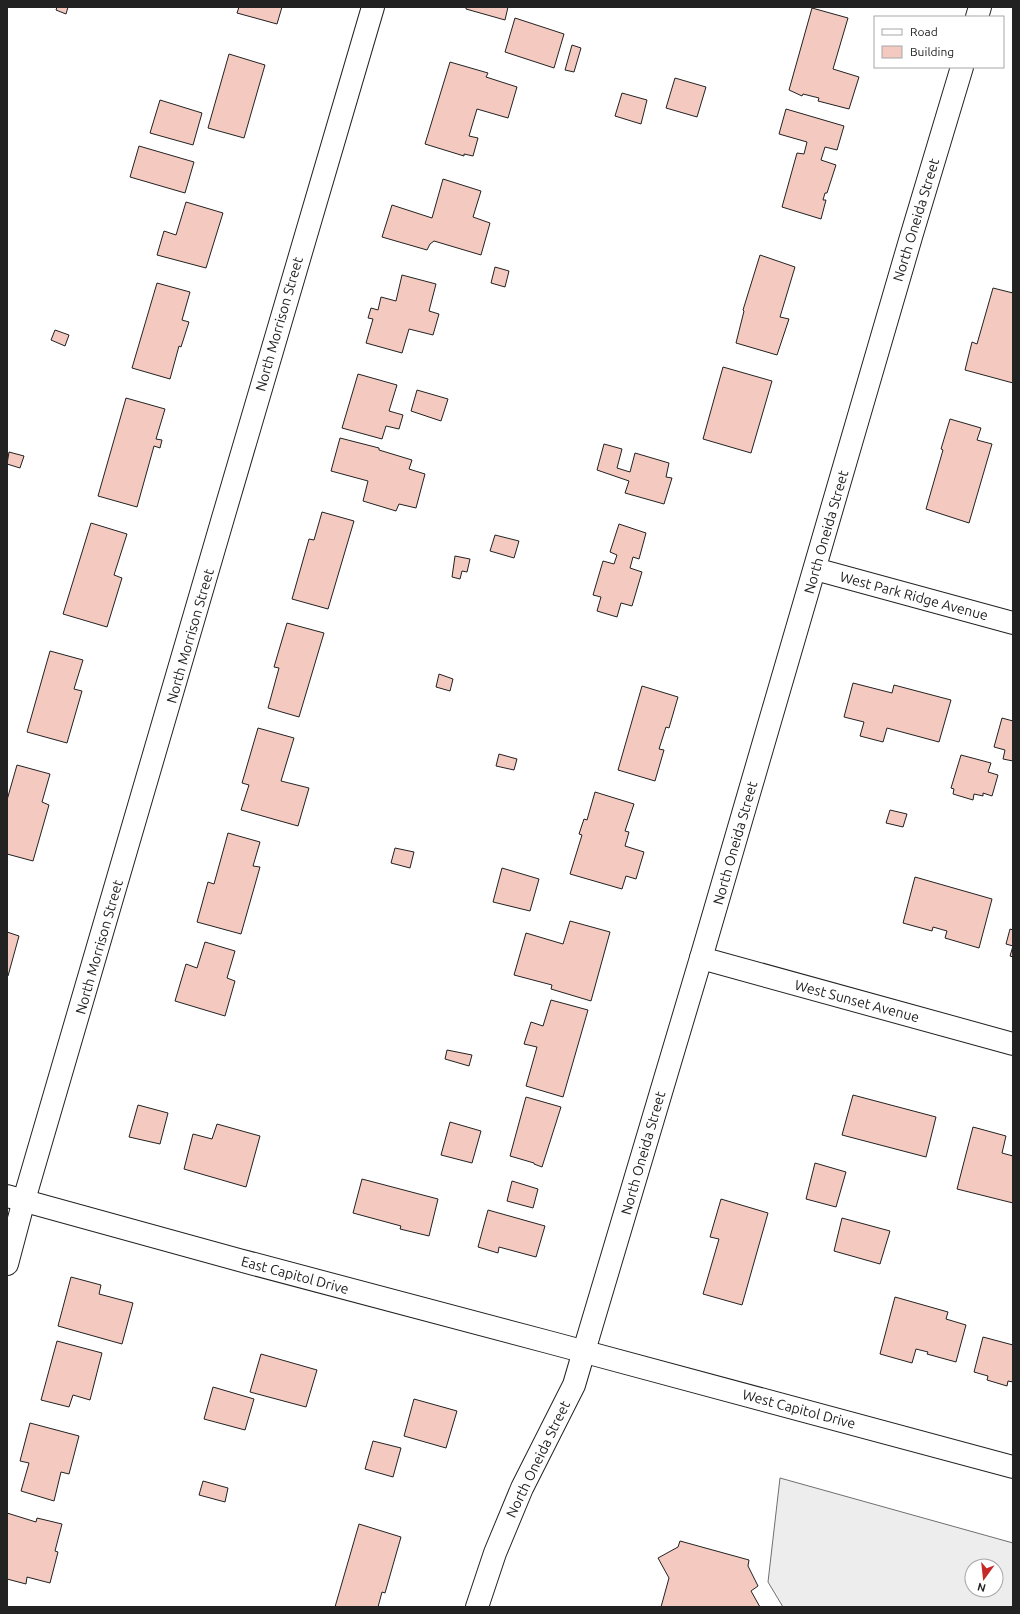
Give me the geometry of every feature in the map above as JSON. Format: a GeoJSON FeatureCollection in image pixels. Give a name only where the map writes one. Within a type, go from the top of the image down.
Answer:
{"type":"FeatureCollection","features":[{"type":"Feature","properties":{"kind":"street","name":"North Morrison Street"},"geometry":{"type":"LineString","coordinates":[[7,1264],[16,1198],[166,717],[270,355],[373,7]]}},
{"type":"Feature","properties":{"kind":"street","name":"North Oneida Street"},"geometry":{"type":"LineString","coordinates":[[477,1607],[498,1546],[522,1488],[574,1385],[701,958],[962,68]]}},
{"type":"Feature","properties":{"kind":"street","name":"West Park Ridge Avenue"},"geometry":{"type":"LineString","coordinates":[[815,569],[1013,623]]}},
{"type":"Feature","properties":{"kind":"street","name":"West Sunset Avenue"},"geometry":{"type":"LineString","coordinates":[[701,958],[1013,1044]]}},
{"type":"Feature","properties":{"kind":"street","name":"East Capitol Drive"},"geometry":{"type":"LineString","coordinates":[[16,1198],[239,1260],[584,1351]]}},
{"type":"Feature","properties":{"kind":"street","name":"West Capitol Drive"},"geometry":{"type":"LineString","coordinates":[[584,1351],[1013,1467]]}},
{"type":"Feature","properties":{"kind":"shaded area"},"geometry":{"type":"Polygon","coordinates":[[[780,1478],[1013,1543],[1013,1607],[783,1607],[768,1582],[780,1478]]]}},
{"type":"Feature","properties":{"kind":"building"},"geometry":{"type":"Polygon","coordinates":[[[57,7],[68,7],[66,14],[56,10],[57,7]]]}},
{"type":"Feature","properties":{"kind":"building"},"geometry":{"type":"Polygon","coordinates":[[[239,7],[282,7],[277,24],[237,13],[239,7]]]}},
{"type":"Feature","properties":{"kind":"building"},"geometry":{"type":"Polygon","coordinates":[[[466,7],[508,7],[505,20],[466,9],[466,7]]]}},
{"type":"Feature","properties":{"kind":"building"},"geometry":{"type":"Polygon","coordinates":[[[812,8],[848,18],[833,69],[859,77],[849,109],[818,101],[819,98],[803,94],[802,96],[789,90],[812,8]]]}},
{"type":"Feature","properties":{"kind":"building"},"geometry":{"type":"Polygon","coordinates":[[[515,18],[564,34],[554,68],[505,52],[515,18]]]}},
{"type":"Feature","properties":{"kind":"building"},"geometry":{"type":"Polygon","coordinates":[[[572,45],[581,48],[574,72],[565,70],[572,45]]]}},
{"type":"Feature","properties":{"kind":"building"},"geometry":{"type":"Polygon","coordinates":[[[229,54],[265,65],[244,138],[208,128],[229,54]]]}},
{"type":"Feature","properties":{"kind":"building"},"geometry":{"type":"Polygon","coordinates":[[[450,62],[488,73],[486,77],[517,87],[508,118],[477,109],[469,136],[478,138],[473,156],[464,154],[464,156],[425,144],[450,62]]]}},
{"type":"Feature","properties":{"kind":"building"},"geometry":{"type":"Polygon","coordinates":[[[675,78],[706,87],[697,117],[666,108],[675,78]]]}},
{"type":"Feature","properties":{"kind":"building"},"geometry":{"type":"Polygon","coordinates":[[[622,93],[647,100],[641,124],[615,116],[622,93]]]}},
{"type":"Feature","properties":{"kind":"building"},"geometry":{"type":"Polygon","coordinates":[[[160,100],[202,113],[193,145],[150,133],[160,100]]]}},
{"type":"Feature","properties":{"kind":"building"},"geometry":{"type":"Polygon","coordinates":[[[786,109],[844,126],[837,150],[825,147],[821,160],[836,165],[827,193],[825,193],[823,200],[826,200],[821,219],[782,207],[797,153],[804,154],[807,142],[779,134],[786,109]]]}},
{"type":"Feature","properties":{"kind":"building"},"geometry":{"type":"Polygon","coordinates":[[[139,146],[194,162],[185,193],[130,177],[139,146]]]}},
{"type":"Feature","properties":{"kind":"building"},"geometry":{"type":"Polygon","coordinates":[[[443,179],[481,191],[473,217],[490,223],[481,255],[434,241],[430,244],[427,250],[382,237],[392,205],[432,218],[443,179]]]}},
{"type":"Feature","properties":{"kind":"building"},"geometry":{"type":"Polygon","coordinates":[[[186,202],[223,213],[206,268],[157,255],[164,231],[176,235],[186,202]]]}},
{"type":"Feature","properties":{"kind":"building"},"geometry":{"type":"Polygon","coordinates":[[[760,255],[795,267],[780,317],[789,319],[777,355],[736,343],[743,310],[760,255]]]}},
{"type":"Feature","properties":{"kind":"building"},"geometry":{"type":"Polygon","coordinates":[[[495,267],[509,271],[505,287],[491,283],[495,267]]]}},
{"type":"Feature","properties":{"kind":"building"},"geometry":{"type":"Polygon","coordinates":[[[402,275],[436,284],[429,311],[439,314],[433,335],[409,329],[402,353],[366,343],[373,319],[368,318],[371,308],[378,310],[381,297],[396,301],[402,275]]]}},
{"type":"Feature","properties":{"kind":"building"},"geometry":{"type":"Polygon","coordinates":[[[157,283],[190,292],[182,320],[189,322],[181,347],[179,346],[170,379],[132,368],[157,283]]]}},
{"type":"Feature","properties":{"kind":"building"},"geometry":{"type":"Polygon","coordinates":[[[993,288],[1013,293],[1013,383],[965,370],[972,342],[977,344],[993,288]]]}},
{"type":"Feature","properties":{"kind":"building"},"geometry":{"type":"Polygon","coordinates":[[[55,330],[69,335],[65,346],[51,340],[55,330]]]}},
{"type":"Feature","properties":{"kind":"building"},"geometry":{"type":"Polygon","coordinates":[[[723,367],[772,381],[751,453],[703,439],[723,367]]]}},
{"type":"Feature","properties":{"kind":"building"},"geometry":{"type":"Polygon","coordinates":[[[358,374],[397,385],[389,411],[403,415],[399,429],[386,426],[382,439],[342,428],[358,374]]]}},
{"type":"Feature","properties":{"kind":"building"},"geometry":{"type":"Polygon","coordinates":[[[417,390],[448,399],[441,421],[411,411],[417,390]]]}},
{"type":"Feature","properties":{"kind":"building"},"geometry":{"type":"Polygon","coordinates":[[[126,398],[165,409],[156,439],[162,440],[160,448],[154,446],[137,507],[98,496],[126,398]]]}},
{"type":"Feature","properties":{"kind":"building"},"geometry":{"type":"Polygon","coordinates":[[[950,419],[981,428],[977,440],[992,444],[969,523],[926,509],[943,450],[941,449],[950,419]]]}},
{"type":"Feature","properties":{"kind":"building"},"geometry":{"type":"Polygon","coordinates":[[[340,438],[379,448],[379,450],[412,460],[409,469],[425,474],[416,508],[399,504],[396,511],[363,501],[368,481],[331,471],[340,438]]]}},
{"type":"Feature","properties":{"kind":"building"},"geometry":{"type":"Polygon","coordinates":[[[604,444],[622,449],[617,468],[630,472],[635,453],[669,463],[666,477],[672,478],[664,504],[625,493],[629,481],[597,470],[604,444]]]}},
{"type":"Feature","properties":{"kind":"building"},"geometry":{"type":"Polygon","coordinates":[[[9,452],[24,456],[20,468],[7,464],[9,452]]]}},
{"type":"Feature","properties":{"kind":"building"},"geometry":{"type":"Polygon","coordinates":[[[322,512],[354,521],[328,609],[292,599],[309,539],[314,540],[322,512]]]}},
{"type":"Feature","properties":{"kind":"building"},"geometry":{"type":"Polygon","coordinates":[[[91,523],[127,534],[114,575],[122,578],[107,627],[63,614],[91,523]]]}},
{"type":"Feature","properties":{"kind":"building"},"geometry":{"type":"Polygon","coordinates":[[[619,524],[646,533],[639,559],[633,557],[630,568],[642,572],[632,606],[621,603],[617,617],[597,611],[601,597],[593,595],[603,561],[614,564],[617,555],[610,552],[619,524]]]}},
{"type":"Feature","properties":{"kind":"building"},"geometry":{"type":"Polygon","coordinates":[[[495,535],[519,541],[514,558],[490,551],[495,535]]]}},
{"type":"Feature","properties":{"kind":"building"},"geometry":{"type":"Polygon","coordinates":[[[455,556],[470,559],[467,572],[462,571],[460,579],[452,577],[455,556]]]}},
{"type":"Feature","properties":{"kind":"building"},"geometry":{"type":"Polygon","coordinates":[[[287,623],[324,633],[299,717],[268,708],[279,668],[274,667],[287,623]]]}},
{"type":"Feature","properties":{"kind":"building"},"geometry":{"type":"Polygon","coordinates":[[[50,651],[83,660],[74,689],[82,691],[67,743],[27,732],[50,651]]]}},
{"type":"Feature","properties":{"kind":"building"},"geometry":{"type":"Polygon","coordinates":[[[439,674],[453,679],[450,691],[436,687],[439,674]]]}},
{"type":"Feature","properties":{"kind":"building"},"geometry":{"type":"Polygon","coordinates":[[[853,683],[892,693],[894,685],[951,700],[939,742],[887,728],[883,742],[860,736],[864,722],[844,717],[853,683]]]}},
{"type":"Feature","properties":{"kind":"building"},"geometry":{"type":"Polygon","coordinates":[[[642,686],[678,697],[669,728],[666,727],[659,749],[664,750],[655,781],[618,770],[642,686]]]}},
{"type":"Feature","properties":{"kind":"building"},"geometry":{"type":"Polygon","coordinates":[[[1002,718],[1013,721],[1013,761],[1003,759],[1005,750],[994,747],[1002,718]]]}},
{"type":"Feature","properties":{"kind":"building"},"geometry":{"type":"Polygon","coordinates":[[[258,728],[294,738],[281,781],[309,788],[298,826],[241,810],[249,785],[242,783],[258,728]]]}},
{"type":"Feature","properties":{"kind":"building"},"geometry":{"type":"Polygon","coordinates":[[[499,754],[517,759],[514,770],[496,766],[499,754]]]}},
{"type":"Feature","properties":{"kind":"building"},"geometry":{"type":"Polygon","coordinates":[[[961,755],[991,763],[988,772],[998,775],[992,796],[983,793],[983,796],[974,794],[973,800],[953,794],[954,789],[951,788],[961,755]]]}},
{"type":"Feature","properties":{"kind":"building"},"geometry":{"type":"Polygon","coordinates":[[[17,765],[50,774],[42,802],[49,805],[33,861],[7,854],[7,800],[17,765]]]}},
{"type":"Feature","properties":{"kind":"building"},"geometry":{"type":"Polygon","coordinates":[[[595,792],[634,804],[625,831],[629,832],[625,846],[644,852],[636,879],[626,876],[622,889],[570,874],[582,835],[579,834],[584,819],[587,820],[595,792]]]}},
{"type":"Feature","properties":{"kind":"building"},"geometry":{"type":"Polygon","coordinates":[[[890,810],[907,814],[903,827],[886,823],[890,810]]]}},
{"type":"Feature","properties":{"kind":"building"},"geometry":{"type":"Polygon","coordinates":[[[228,833],[260,842],[253,866],[260,867],[241,934],[197,922],[208,882],[214,884],[228,833]]]}},
{"type":"Feature","properties":{"kind":"building"},"geometry":{"type":"Polygon","coordinates":[[[395,848],[414,852],[410,868],[391,863],[395,848]]]}},
{"type":"Feature","properties":{"kind":"building"},"geometry":{"type":"Polygon","coordinates":[[[502,868],[539,879],[530,911],[493,902],[502,868]]]}},
{"type":"Feature","properties":{"kind":"building"},"geometry":{"type":"Polygon","coordinates":[[[915,877],[992,899],[979,948],[945,938],[947,931],[933,927],[932,931],[903,923],[915,877]]]}},
{"type":"Feature","properties":{"kind":"building"},"geometry":{"type":"Polygon","coordinates":[[[570,921],[610,932],[591,1001],[551,989],[552,985],[514,975],[526,933],[563,944],[570,921]]]}},
{"type":"Feature","properties":{"kind":"building"},"geometry":{"type":"Polygon","coordinates":[[[1010,929],[1013,930],[1013,946],[1006,944],[1010,929]]]}},
{"type":"Feature","properties":{"kind":"building"},"geometry":{"type":"Polygon","coordinates":[[[7,932],[19,936],[8,976],[7,976],[7,932]]]}},
{"type":"Feature","properties":{"kind":"building"},"geometry":{"type":"Polygon","coordinates":[[[205,942],[235,951],[227,978],[235,981],[225,1016],[175,1001],[186,964],[197,968],[205,942]]]}},
{"type":"Feature","properties":{"kind":"building"},"geometry":{"type":"Polygon","coordinates":[[[1013,946],[1013,957],[1010,956],[1013,946]]]}},
{"type":"Feature","properties":{"kind":"building"},"geometry":{"type":"Polygon","coordinates":[[[551,1000],[588,1010],[563,1097],[526,1086],[537,1047],[524,1044],[531,1022],[543,1026],[551,1000]]]}},
{"type":"Feature","properties":{"kind":"building"},"geometry":{"type":"Polygon","coordinates":[[[447,1050],[472,1055],[469,1066],[445,1059],[447,1050]]]}},
{"type":"Feature","properties":{"kind":"building"},"geometry":{"type":"Polygon","coordinates":[[[853,1095],[936,1117],[926,1157],[842,1135],[853,1095]]]}},
{"type":"Feature","properties":{"kind":"building"},"geometry":{"type":"Polygon","coordinates":[[[526,1097],[561,1107],[542,1167],[510,1156],[526,1097]]]}},
{"type":"Feature","properties":{"kind":"building"},"geometry":{"type":"Polygon","coordinates":[[[138,1105],[168,1113],[160,1144],[129,1137],[138,1105]]]}},
{"type":"Feature","properties":{"kind":"building"},"geometry":{"type":"Polygon","coordinates":[[[450,1122],[481,1131],[472,1163],[441,1155],[450,1122]]]}},
{"type":"Feature","properties":{"kind":"building"},"geometry":{"type":"Polygon","coordinates":[[[217,1124],[260,1136],[246,1187],[184,1169],[193,1134],[212,1139],[217,1124]]]}},
{"type":"Feature","properties":{"kind":"building"},"geometry":{"type":"Polygon","coordinates":[[[973,1127],[1006,1136],[1002,1153],[1013,1156],[1013,1203],[957,1189],[973,1127]]]}},
{"type":"Feature","properties":{"kind":"building"},"geometry":{"type":"Polygon","coordinates":[[[815,1163],[846,1172],[836,1207],[806,1199],[815,1163]]]}},
{"type":"Feature","properties":{"kind":"building"},"geometry":{"type":"Polygon","coordinates":[[[362,1179],[438,1199],[429,1236],[400,1229],[401,1226],[353,1213],[362,1179]]]}},
{"type":"Feature","properties":{"kind":"building"},"geometry":{"type":"Polygon","coordinates":[[[512,1181],[538,1189],[533,1208],[507,1201],[512,1181]]]}},
{"type":"Feature","properties":{"kind":"building"},"geometry":{"type":"Polygon","coordinates":[[[721,1199],[768,1213],[742,1305],[703,1294],[719,1239],[710,1237],[721,1199]]]}},
{"type":"Feature","properties":{"kind":"building"},"geometry":{"type":"Polygon","coordinates":[[[488,1210],[545,1226],[536,1257],[499,1247],[498,1253],[478,1247],[488,1210]]]}},
{"type":"Feature","properties":{"kind":"building"},"geometry":{"type":"Polygon","coordinates":[[[842,1218],[890,1231],[880,1264],[834,1251],[842,1218]]]}},
{"type":"Feature","properties":{"kind":"building"},"geometry":{"type":"Polygon","coordinates":[[[71,1277],[101,1285],[99,1294],[133,1303],[122,1344],[58,1326],[71,1277]]]}},
{"type":"Feature","properties":{"kind":"building"},"geometry":{"type":"Polygon","coordinates":[[[895,1297],[948,1312],[946,1319],[966,1325],[956,1362],[927,1354],[928,1352],[916,1349],[912,1363],[880,1354],[895,1297]]]}},
{"type":"Feature","properties":{"kind":"building"},"geometry":{"type":"Polygon","coordinates":[[[983,1337],[1013,1345],[1013,1382],[1008,1381],[1007,1386],[987,1380],[988,1376],[974,1372],[983,1337]]]}},
{"type":"Feature","properties":{"kind":"building"},"geometry":{"type":"Polygon","coordinates":[[[57,1341],[102,1353],[90,1400],[73,1395],[69,1407],[41,1400],[57,1341]]]}},
{"type":"Feature","properties":{"kind":"building"},"geometry":{"type":"Polygon","coordinates":[[[261,1354],[317,1370],[306,1407],[250,1392],[261,1354]]]}},
{"type":"Feature","properties":{"kind":"building"},"geometry":{"type":"Polygon","coordinates":[[[213,1387],[254,1399],[245,1430],[204,1419],[213,1387]]]}},
{"type":"Feature","properties":{"kind":"building"},"geometry":{"type":"Polygon","coordinates":[[[414,1399],[457,1411],[446,1448],[404,1436],[414,1399]]]}},
{"type":"Feature","properties":{"kind":"building"},"geometry":{"type":"Polygon","coordinates":[[[30,1423],[79,1436],[69,1474],[61,1472],[54,1501],[21,1491],[29,1463],[20,1461],[30,1423]]]}},
{"type":"Feature","properties":{"kind":"building"},"geometry":{"type":"Polygon","coordinates":[[[373,1441],[401,1448],[393,1477],[365,1469],[373,1441]]]}},
{"type":"Feature","properties":{"kind":"building"},"geometry":{"type":"Polygon","coordinates":[[[203,1481],[228,1488],[225,1502],[199,1495],[203,1481]]]}},
{"type":"Feature","properties":{"kind":"building"},"geometry":{"type":"Polygon","coordinates":[[[7,1513],[36,1522],[37,1518],[62,1524],[55,1551],[58,1552],[50,1583],[27,1577],[26,1584],[7,1579],[7,1513]]]}},
{"type":"Feature","properties":{"kind":"building"},"geometry":{"type":"Polygon","coordinates":[[[359,1524],[401,1537],[385,1593],[382,1592],[378,1607],[335,1607],[359,1524]]]}},
{"type":"Feature","properties":{"kind":"building"},"geometry":{"type":"Polygon","coordinates":[[[680,1541],[749,1560],[748,1566],[758,1586],[751,1591],[760,1607],[661,1607],[669,1578],[658,1558],[678,1547],[680,1541]]]}}]}
